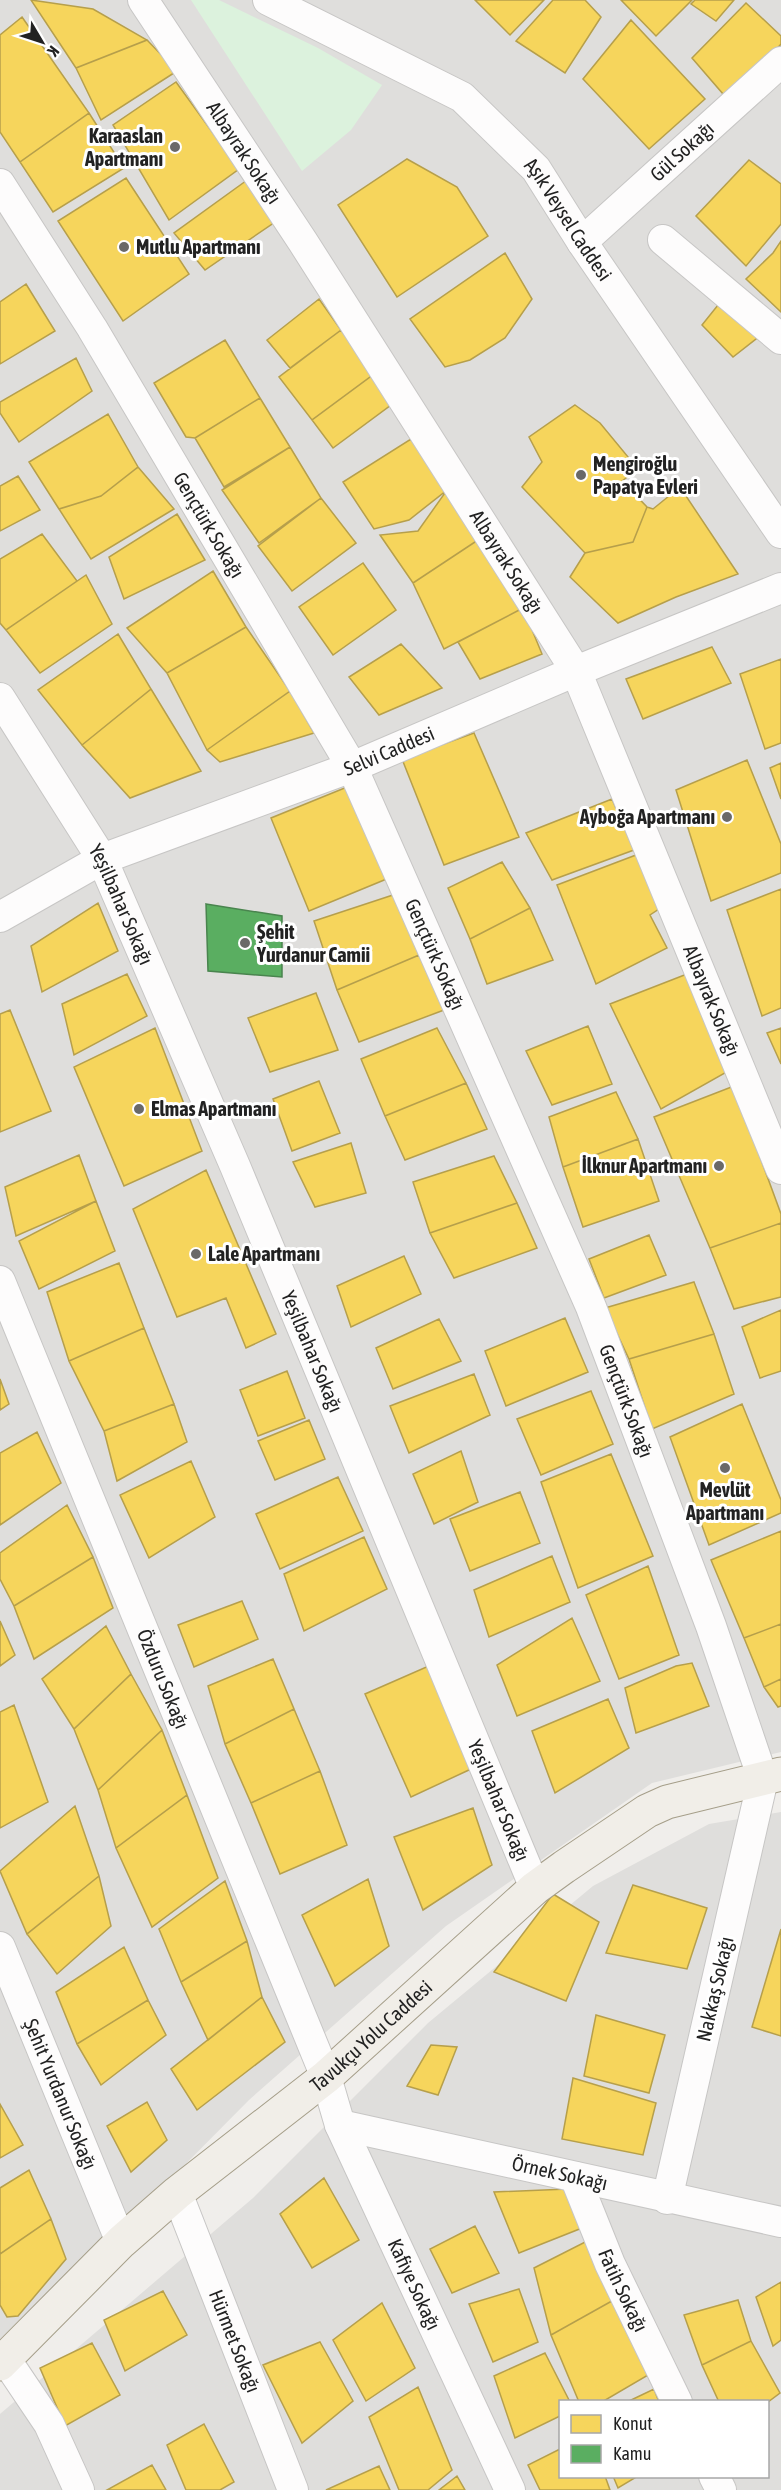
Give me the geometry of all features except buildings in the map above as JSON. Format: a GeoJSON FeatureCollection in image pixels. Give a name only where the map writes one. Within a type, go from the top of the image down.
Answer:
{"type":"FeatureCollection","features":[{"type":"Feature","properties":{"kind":"main road","name":"Tavukçu Yolu Caddesi"},"geometry":{"type":"LineString","coordinates":[[3,2362],[121,2242],[177,2193],[326,2077],[536,1888],[657,1806],[772,1777]]}},
{"type":"Feature","properties":{"kind":"street","name":"Albayrak Sokağı"},"geometry":{"type":"LineString","coordinates":[[143,0],[303,242],[576,671],[781,1169]]}},
{"type":"Feature","properties":{"kind":"street","name":"Aşık Veysel Caddesi"},"geometry":{"type":"LineString","coordinates":[[268,0],[462,97],[536,169],[582,242],[781,533]]}},
{"type":"Feature","properties":{"kind":"street","name":"Gül Sokağı"},"geometry":{"type":"LineString","coordinates":[[582,242],[781,62]]}},
{"type":"Feature","properties":{"kind":"street","name":"Gençtürk Sokağı"},"geometry":{"type":"LineString","coordinates":[[0,184],[92,328],[352,767],[591,1307],[711,1626],[772,1777]]}},
{"type":"Feature","properties":{"kind":"street"},"geometry":{"type":"LineString","coordinates":[[663,240],[781,339]]}},
{"type":"Feature","properties":{"kind":"street","name":"Selvi Caddesi"},"geometry":{"type":"LineString","coordinates":[[0,917],[102,859],[352,767],[576,671],[781,588]]}},
{"type":"Feature","properties":{"kind":"street","name":"Yeşilbahar Sokağı"},"geometry":{"type":"LineString","coordinates":[[0,698],[102,859],[235,1166],[536,1888]]}},
{"type":"Feature","properties":{"kind":"street","name":"Özduru Sokağı"},"geometry":{"type":"LineString","coordinates":[[0,1281],[326,2077]]}},
{"type":"Feature","properties":{"kind":"street","name":"Nakkaş Sokağı"},"geometry":{"type":"LineString","coordinates":[[667,2199],[772,1777]]}},
{"type":"Feature","properties":{"kind":"street","name":"Şehit Yurdanur Sokağı"},"geometry":{"type":"LineString","coordinates":[[0,1947],[121,2242]]}},
{"type":"Feature","properties":{"kind":"street","name":"Kafiye Sokağı"},"geometry":{"type":"LineString","coordinates":[[326,2077],[340,2125],[510,2490]]}},
{"type":"Feature","properties":{"kind":"street","name":"Örnek Sokağı"},"geometry":{"type":"LineString","coordinates":[[340,2125],[667,2199],[781,2222]]}},
{"type":"Feature","properties":{"kind":"street","name":"Fatih Sokağı"},"geometry":{"type":"LineString","coordinates":[[575,2177],[610,2264],[676,2400]]}},
{"type":"Feature","properties":{"kind":"street","name":"Hürmet Sokağı"},"geometry":{"type":"LineString","coordinates":[[177,2193],[293,2490]]}},
{"type":"Feature","properties":{"kind":"street"},"geometry":{"type":"LineString","coordinates":[[3,2362],[49,2424],[79,2490]]}},
{"type":"Feature","properties":{"kind":"shaded area"},"geometry":{"type":"Polygon","coordinates":[[[0,0],[781,0],[781,1752],[652,1783],[446,1926],[249,2100],[34,2317],[0,2342],[0,0]]]}},
{"type":"Feature","properties":{"kind":"shaded area"},"geometry":{"type":"Polygon","coordinates":[[[781,1812],[781,2490],[0,2490],[0,2414],[253,2198],[428,2023],[593,1886],[709,1824],[781,1812]]]}},
{"type":"Feature","properties":{"kind":"green space"},"geometry":{"type":"Polygon","coordinates":[[[191,0],[219,0],[318,48],[382,85],[351,130],[302,171],[191,0]]]}},
{"type":"Feature","properties":{"kind":"place","name":"Karaaslan Apartmanı"},"geometry":{"type":"Point","coordinates":[175,147]}},
{"type":"Feature","properties":{"kind":"place","name":"Mutlu Apartmanı"},"geometry":{"type":"Point","coordinates":[124,247]}},
{"type":"Feature","properties":{"kind":"place","name":"Mengiroğlu Papatya Evleri"},"geometry":{"type":"Point","coordinates":[581,475]}},
{"type":"Feature","properties":{"kind":"place","name":"Ayboğa Apartmanı"},"geometry":{"type":"Point","coordinates":[727,817]}},
{"type":"Feature","properties":{"kind":"place","name":"Şehit Yurdanur Camii"},"geometry":{"type":"Point","coordinates":[245,943]}},
{"type":"Feature","properties":{"kind":"place","name":"Elmas Apartmanı"},"geometry":{"type":"Point","coordinates":[139,1109]}},
{"type":"Feature","properties":{"kind":"place","name":"İlknur Apartmanı"},"geometry":{"type":"Point","coordinates":[719,1166]}},
{"type":"Feature","properties":{"kind":"place","name":"Lale Apartmanı"},"geometry":{"type":"Point","coordinates":[196,1254]}},
{"type":"Feature","properties":{"kind":"place","name":"Mevlüt Apartmanı"},"geometry":{"type":"Point","coordinates":[725,1468]}}]}
